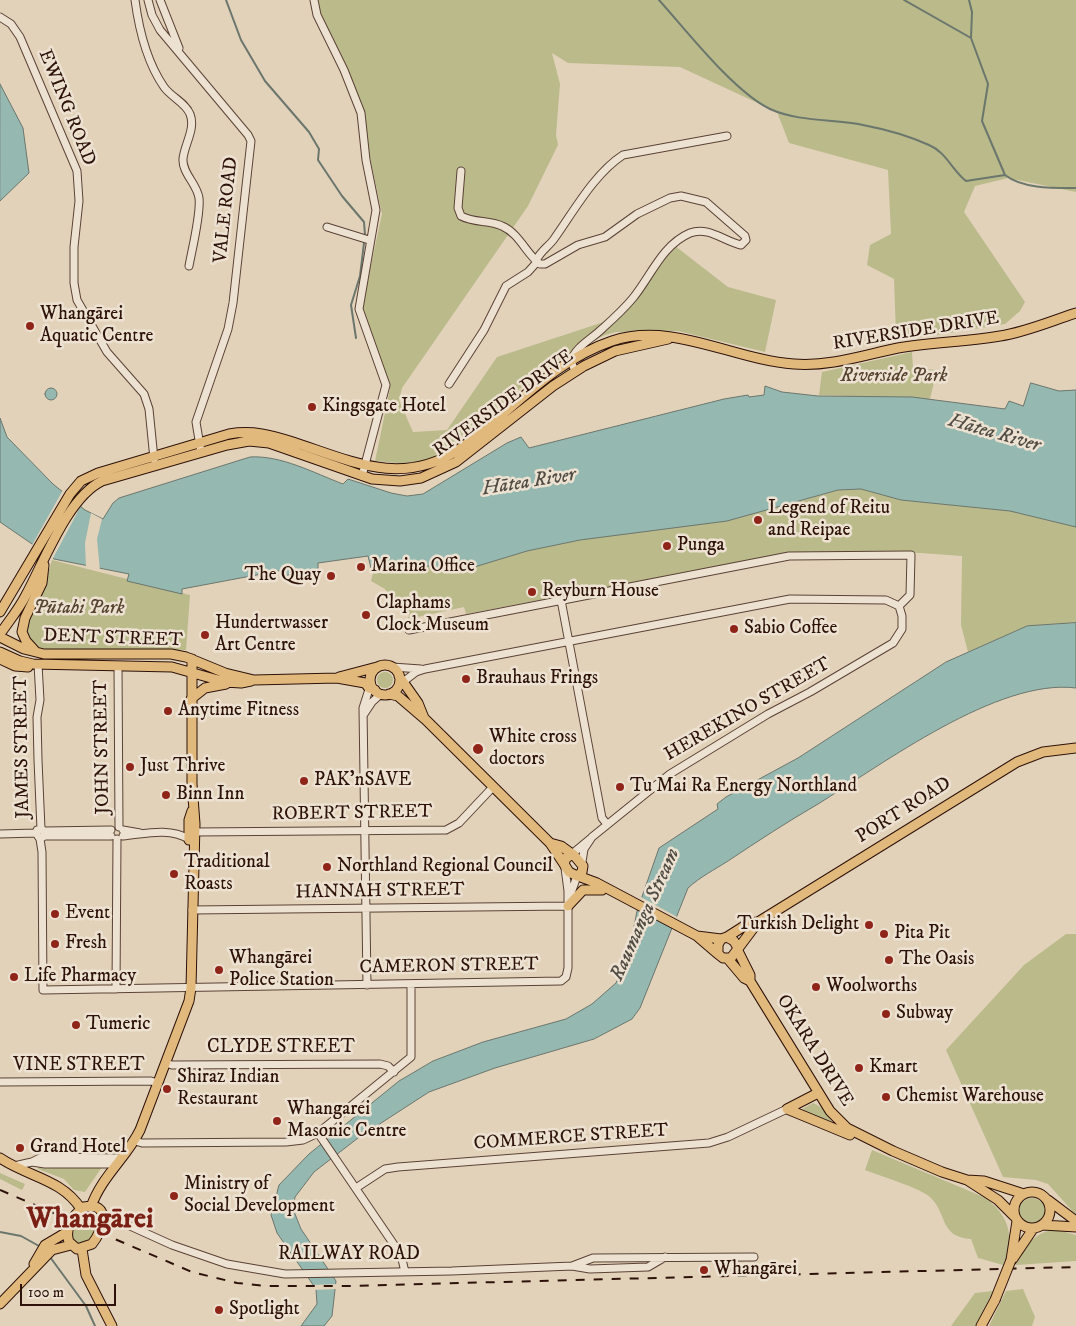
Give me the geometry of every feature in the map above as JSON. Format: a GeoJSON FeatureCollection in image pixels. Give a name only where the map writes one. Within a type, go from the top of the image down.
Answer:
{"type":"FeatureCollection","features":[{"type":"Feature","properties":{"kind":"main road","name":"RIVERSIDE DRIVE"},"geometry":{"type":"LineString","coordinates":[[0,635],[18,608],[79,499],[88,490],[102,481],[157,467],[242,432],[265,433],[365,466],[398,470],[417,468],[441,460],[468,443],[571,361],[595,348],[629,337],[655,334],[671,339],[691,340],[759,359],[793,364],[818,364],[909,347],[1002,336],[1076,314]]}},
{"type":"Feature","properties":{"kind":"main road","name":"RIVERSIDE DRIVE"},"geometry":{"type":"LineString","coordinates":[[0,612],[70,494],[89,476],[154,458],[200,448],[242,442],[264,442],[362,476],[400,481],[420,478],[445,468],[474,450],[553,386],[575,371],[615,351],[671,339]]}},
{"type":"Feature","properties":{"kind":"main road"},"geometry":{"type":"LineString","coordinates":[[36,652],[26,641],[22,632],[25,618],[42,583],[45,558]]}},
{"type":"Feature","properties":{"kind":"main road"},"geometry":{"type":"LineString","coordinates":[[0,605],[9,599]]}},
{"type":"Feature","properties":{"kind":"main road","name":"DENT STREET"},"geometry":{"type":"LineString","coordinates":[[0,635],[36,652],[52,655],[171,654],[192,659],[226,673],[254,680]]}},
{"type":"Feature","properties":{"kind":"main road","name":"DENT STREET"},"geometry":{"type":"LineString","coordinates":[[0,652],[20,661],[38,664],[172,667],[233,683],[254,680],[336,678],[365,683],[377,690],[398,696],[426,720]]}},
{"type":"Feature","properties":{"kind":"main road"},"geometry":{"type":"LineString","coordinates":[[0,659],[21,667],[38,664]]}},
{"type":"Feature","properties":{"kind":"main road"},"geometry":{"type":"LineString","coordinates":[[91,1207],[97,1191],[134,1141],[189,1001],[191,988],[193,858],[192,659]]}},
{"type":"Feature","properties":{"kind":"main road","name":"DENT STREET"},"geometry":{"type":"LineString","coordinates":[[336,678],[385,665],[392,667]]}},
{"type":"Feature","properties":{"kind":"main road"},"geometry":{"type":"LineString","coordinates":[[378,667],[372,674],[377,690],[401,681]]}},
{"type":"Feature","properties":{"kind":"main road"},"geometry":{"type":"LineString","coordinates":[[392,667],[418,703],[426,720],[492,788],[550,843],[565,866],[577,876],[597,883],[697,936],[718,954],[728,959],[734,956],[738,948],[734,941],[724,938],[697,936]]}},
{"type":"Feature","properties":{"kind":"main road"},"geometry":{"type":"LineString","coordinates":[[191,699],[205,688],[233,683]]}},
{"type":"Feature","properties":{"kind":"main road","name":"PORT ROAD"},"geometry":{"type":"LineString","coordinates":[[738,948],[758,922],[1017,762],[1043,752],[1076,748]]}},
{"type":"Feature","properties":{"kind":"main road"},"geometry":{"type":"LineString","coordinates":[[192,836],[189,824],[193,808]]}},
{"type":"Feature","properties":{"kind":"main road"},"geometry":{"type":"LineString","coordinates":[[550,843],[560,846],[572,854],[582,863],[597,883]]}},
{"type":"Feature","properties":{"kind":"main road"},"geometry":{"type":"LineString","coordinates":[[565,866],[566,858],[572,854]]}},
{"type":"Feature","properties":{"kind":"main road"},"geometry":{"type":"LineString","coordinates":[[577,876],[584,868],[582,863]]}},
{"type":"Feature","properties":{"kind":"main road"},"geometry":{"type":"LineString","coordinates":[[568,906],[580,891],[587,888],[619,894]]}},
{"type":"Feature","properties":{"kind":"main road","name":"PORT ROAD"},"geometry":{"type":"LineString","coordinates":[[724,938],[749,923],[758,922]]}},
{"type":"Feature","properties":{"kind":"main road"},"geometry":{"type":"LineString","coordinates":[[718,954],[718,945],[724,938]]}},
{"type":"Feature","properties":{"kind":"main road","name":"OKARA DRIVE"},"geometry":{"type":"LineString","coordinates":[[738,948],[750,975],[750,981],[818,1093],[841,1123],[862,1137],[942,1172],[966,1180],[998,1200],[1015,1218]]}},
{"type":"Feature","properties":{"kind":"main road","name":"OKARA DRIVE"},"geometry":{"type":"LineString","coordinates":[[728,959],[744,978],[750,981]]}},
{"type":"Feature","properties":{"kind":"main road","name":"COMMERCE STREET"},"geometry":{"type":"LineString","coordinates":[[787,1109],[818,1093]]}},
{"type":"Feature","properties":{"kind":"main road"},"geometry":{"type":"LineString","coordinates":[[787,1109],[858,1139],[862,1137]]}},
{"type":"Feature","properties":{"kind":"main road"},"geometry":{"type":"LineString","coordinates":[[0,1158],[59,1186],[75,1200],[81,1210]]}},
{"type":"Feature","properties":{"kind":"main road","name":"OKARA DRIVE"},"geometry":{"type":"LineString","coordinates":[[966,1180],[984,1181],[1024,1194]]}},
{"type":"Feature","properties":{"kind":"main road"},"geometry":{"type":"LineString","coordinates":[[1011,1260],[1016,1202],[1024,1194],[1039,1193],[1076,1221]]}},
{"type":"Feature","properties":{"kind":"main road"},"geometry":{"type":"LineString","coordinates":[[1043,1225],[1050,1215],[1048,1200]]}},
{"type":"Feature","properties":{"kind":"main road"},"geometry":{"type":"LineString","coordinates":[[0,1304],[53,1244],[67,1232],[74,1217],[81,1210],[91,1207],[102,1214],[104,1221],[95,1240],[82,1249]]}},
{"type":"Feature","properties":{"kind":"main road"},"geometry":{"type":"LineString","coordinates":[[1015,1218],[1023,1226],[1033,1229]]}},
{"type":"Feature","properties":{"kind":"main road"},"geometry":{"type":"LineString","coordinates":[[981,1326],[995,1300],[1011,1260],[1033,1229],[1043,1225],[1076,1227]]}},
{"type":"Feature","properties":{"kind":"main road"},"geometry":{"type":"LineString","coordinates":[[67,1232],[71,1245]]}},
{"type":"Feature","properties":{"kind":"main road"},"geometry":{"type":"LineString","coordinates":[[53,1244],[71,1245],[82,1249]]}},
{"type":"Feature","properties":{"kind":"main road"},"geometry":{"type":"LineString","coordinates":[[82,1249],[90,1284],[112,1326]]}},
{"type":"Feature","properties":{"kind":"street"},"geometry":{"type":"LineString","coordinates":[[135,0],[141,37],[157,75],[170,94],[190,113],[190,131],[183,165],[196,189],[199,204],[189,266]]}},
{"type":"Feature","properties":{"kind":"street","name":"VALE ROAD"},"geometry":{"type":"LineString","coordinates":[[148,0],[160,30],[248,134],[251,141],[233,303],[228,329],[196,422],[200,448]]}},
{"type":"Feature","properties":{"kind":"street"},"geometry":{"type":"LineString","coordinates":[[160,0],[165,19],[184,58]]}},
{"type":"Feature","properties":{"kind":"street"},"geometry":{"type":"LineString","coordinates":[[314,0],[317,15],[344,70],[360,113],[366,160],[376,210],[358,308],[386,385],[362,476]]}},
{"type":"Feature","properties":{"kind":"street","name":"EWING ROAD"},"geometry":{"type":"LineString","coordinates":[[0,17],[11,24],[20,37],[77,171],[78,201],[74,246],[76,295],[98,338],[146,399],[154,458],[157,467]]}},
{"type":"Feature","properties":{"kind":"street"},"geometry":{"type":"LineString","coordinates":[[448,384],[484,330],[506,286],[528,272],[554,239],[577,204],[612,162],[623,155],[727,136]]}},
{"type":"Feature","properties":{"kind":"street"},"geometry":{"type":"LineString","coordinates":[[461,171],[458,208],[461,216],[470,221],[502,226],[510,231],[537,261],[545,264],[578,245],[605,237],[637,214],[670,198],[681,196],[706,202],[745,236],[746,240],[741,245],[701,231],[683,237],[658,261],[632,299],[599,332],[578,348],[571,361],[575,371]]}},
{"type":"Feature","properties":{"kind":"street"},"geometry":{"type":"LineString","coordinates":[[327,227],[369,240]]}},
{"type":"Feature","properties":{"kind":"street"},"geometry":{"type":"LineString","coordinates":[[401,681],[416,672],[425,670],[790,599],[886,600],[899,606],[910,595],[911,556],[789,556],[409,630]]}},
{"type":"Feature","properties":{"kind":"street"},"geometry":{"type":"LineString","coordinates":[[561,600],[602,818],[607,824]]}},
{"type":"Feature","properties":{"kind":"street","name":"HEREKINO STREET"},"geometry":{"type":"LineString","coordinates":[[572,854],[670,774],[768,714],[893,644],[902,629],[902,616],[899,606]]}},
{"type":"Feature","properties":{"kind":"street","name":"JAMES STREET"},"geometry":{"type":"LineString","coordinates":[[38,664],[40,700],[37,717],[42,852],[43,990]]}},
{"type":"Feature","properties":{"kind":"street","name":"JOHN STREET"},"geometry":{"type":"LineString","coordinates":[[116,989],[118,666]]}},
{"type":"Feature","properties":{"kind":"street"},"geometry":{"type":"LineString","coordinates":[[392,667],[425,670]]}},
{"type":"Feature","properties":{"kind":"street"},"geometry":{"type":"LineString","coordinates":[[364,714],[377,690]]}},
{"type":"Feature","properties":{"kind":"street"},"geometry":{"type":"LineString","coordinates":[[367,985],[363,704],[377,690]]}},
{"type":"Feature","properties":{"kind":"street","name":"ROBERT STREET"},"geometry":{"type":"LineString","coordinates":[[0,834],[174,832],[192,836],[450,829],[460,822],[492,788]]}},
{"type":"Feature","properties":{"kind":"street","name":"ROBERT STREET"},"geometry":{"type":"LineString","coordinates":[[174,832],[189,824]]}},
{"type":"Feature","properties":{"kind":"street","name":"HEREKINO STREET"},"geometry":{"type":"LineString","coordinates":[[582,863],[584,849],[592,837]]}},
{"type":"Feature","properties":{"kind":"street"},"geometry":{"type":"LineString","coordinates":[[565,866],[568,906]]}},
{"type":"Feature","properties":{"kind":"street"},"geometry":{"type":"LineString","coordinates":[[568,906],[577,876]]}},
{"type":"Feature","properties":{"kind":"street","name":"HANNAH STREET"},"geometry":{"type":"LineString","coordinates":[[192,910],[568,906]]}},
{"type":"Feature","properties":{"kind":"street","name":"CAMERON STREET"},"geometry":{"type":"LineString","coordinates":[[43,990],[564,980],[568,973],[568,906]]}},
{"type":"Feature","properties":{"kind":"street"},"geometry":{"type":"LineString","coordinates":[[134,1141],[142,1143],[286,1142],[303,1140],[318,1133],[411,1057],[411,984]]}},
{"type":"Feature","properties":{"kind":"street","name":"CLYDE STREET"},"geometry":{"type":"LineString","coordinates":[[166,1063],[172,1065],[328,1066],[380,1064],[388,1066],[394,1072]]}},
{"type":"Feature","properties":{"kind":"street","name":"VINE STREET"},"geometry":{"type":"LineString","coordinates":[[0,1082],[151,1081],[158,1083]]}},
{"type":"Feature","properties":{"kind":"street","name":"COMMERCE STREET"},"geometry":{"type":"LineString","coordinates":[[356,1188],[385,1169],[398,1166],[709,1143],[728,1137],[787,1109]]}},
{"type":"Feature","properties":{"kind":"street"},"geometry":{"type":"LineString","coordinates":[[318,1133],[401,1256],[405,1272]]}},
{"type":"Feature","properties":{"kind":"street"},"geometry":{"type":"LineString","coordinates":[[14,1166],[32,1162],[45,1164],[120,1161]]}},
{"type":"Feature","properties":{"kind":"street","name":"RAILWAY ROAD"},"geometry":{"type":"LineString","coordinates":[[104,1221],[119,1221],[172,1245],[227,1264],[252,1269],[304,1274],[572,1266],[588,1269],[647,1268],[665,1257]]}},
{"type":"Feature","properties":{"kind":"street","name":"RAILWAY ROAD"},"geometry":{"type":"LineString","coordinates":[[572,1266],[593,1258],[754,1257]]}},
{"type":"Feature","properties":{"kind":"green space"},"geometry":{"type":"Polygon","coordinates":[[[317,0],[1076,0],[1076,192],[1008,178],[975,186],[964,212],[1025,302],[1020,311],[1005,324],[925,337],[896,335],[894,279],[867,265],[870,245],[891,234],[888,170],[789,143],[777,112],[680,67],[568,63],[552,53],[560,84],[556,135],[558,145],[528,206],[402,388],[399,400],[413,432],[447,430],[497,357],[622,316],[675,246],[728,287],[776,300],[765,352],[678,331],[616,332],[605,335],[576,349],[530,380],[478,424],[432,458],[408,464],[375,461],[390,389],[361,311],[382,214],[357,97],[346,66],[318,8],[317,0]]]}},
{"type":"Feature","properties":{"kind":"green space","name":"Riverside Park"},"geometry":{"type":"Polygon","coordinates":[[[912,352],[913,368],[937,370],[930,399],[819,395],[822,372],[912,352]]]}},
{"type":"Feature","properties":{"kind":"green space"},"geometry":{"type":"Polygon","coordinates":[[[861,489],[901,500],[1010,511],[1076,527],[1076,623],[1027,626],[968,652],[961,625],[962,556],[920,553],[792,552],[466,614],[464,607],[408,619],[410,612],[399,608],[385,589],[371,581],[374,568],[418,564],[458,572],[527,551],[580,540],[780,507],[838,490],[861,489]]]}},
{"type":"Feature","properties":{"kind":"green space","name":"Pūtahi Park"},"geometry":{"type":"Polygon","coordinates":[[[52,560],[190,595],[186,650],[50,650],[35,646],[26,633],[27,626],[46,581],[52,560]]]}},
{"type":"Feature","properties":{"kind":"green space"},"geometry":{"type":"Polygon","coordinates":[[[385,672],[391,674],[393,680],[391,686],[385,688],[379,686],[377,680],[379,674],[385,672]]]}},
{"type":"Feature","properties":{"kind":"green space"},"geometry":{"type":"Polygon","coordinates":[[[1066,934],[1076,934],[1076,1215],[1048,1184],[1036,1180],[1003,1177],[946,1050],[1024,965],[1066,934]]]}},
{"type":"Feature","properties":{"kind":"green space"},"geometry":{"type":"Polygon","coordinates":[[[813,1103],[821,1107],[836,1127],[799,1111],[813,1103]]]}},
{"type":"Feature","properties":{"kind":"green space"},"geometry":{"type":"Polygon","coordinates":[[[872,1150],[986,1198],[994,1205],[1005,1220],[1008,1228],[1009,1245],[1003,1265],[978,1258],[971,1239],[954,1234],[949,1229],[940,1210],[930,1197],[909,1186],[865,1170],[872,1150]]]}},
{"type":"Feature","properties":{"kind":"green space"},"geometry":{"type":"Polygon","coordinates":[[[38,1166],[102,1167],[85,1192],[74,1190],[64,1179],[38,1169],[38,1166]]]}},
{"type":"Feature","properties":{"kind":"green space"},"geometry":{"type":"Polygon","coordinates":[[[0,1173],[25,1184],[22,1190],[0,1179],[0,1173]]]}},
{"type":"Feature","properties":{"kind":"green space"},"geometry":{"type":"Polygon","coordinates":[[[1032,1198],[1041,1202],[1045,1211],[1041,1220],[1032,1224],[1023,1220],[1019,1211],[1023,1202],[1032,1198]]]}},
{"type":"Feature","properties":{"kind":"green space"},"geometry":{"type":"Polygon","coordinates":[[[88,1211],[98,1217],[99,1222],[95,1232],[83,1245],[73,1241],[73,1232],[78,1219],[88,1211]]]}},
{"type":"Feature","properties":{"kind":"green space"},"geometry":{"type":"Polygon","coordinates":[[[1054,1229],[1076,1235],[1076,1261],[1016,1265],[1030,1242],[1040,1234],[1054,1229]]]}},
{"type":"Feature","properties":{"kind":"green space"},"geometry":{"type":"Polygon","coordinates":[[[1023,1289],[1035,1317],[1032,1326],[989,1326],[1006,1291],[1023,1289]]]}},
{"type":"Feature","properties":{"kind":"green space"},"geometry":{"type":"Polygon","coordinates":[[[993,1291],[977,1326],[951,1326],[975,1293],[993,1291]]]}},
{"type":"Feature","properties":{"kind":"water"},"geometry":{"type":"Polygon","coordinates":[[[0,84],[23,128],[29,173],[0,201],[0,84]]]}},
{"type":"Feature","properties":{"kind":"water","name":"Hātea River"},"geometry":{"type":"Polygon","coordinates":[[[1031,383],[1059,391],[1076,390],[1076,527],[1010,511],[901,500],[861,489],[838,490],[727,521],[580,540],[527,551],[458,572],[418,564],[371,568],[368,556],[318,563],[318,570],[283,576],[283,570],[182,589],[182,594],[127,581],[129,574],[54,559],[0,522],[0,418],[7,437],[53,484],[85,510],[103,519],[113,503],[119,498],[250,457],[274,459],[309,470],[343,484],[348,479],[391,493],[407,496],[423,494],[507,443],[521,437],[529,448],[724,399],[748,395],[749,397],[764,395],[765,386],[782,392],[818,396],[912,397],[1005,409],[1009,401],[1023,406],[1031,383]]]}},
{"type":"Feature","properties":{"kind":"water"},"geometry":{"type":"Polygon","coordinates":[[[49,388],[53,388],[57,394],[53,400],[49,400],[45,396],[45,392],[49,388]]]}},
{"type":"Feature","properties":{"kind":"water","name":"Raumanga Stream"},"geometry":{"type":"Polygon","coordinates":[[[1076,623],[1076,688],[1045,688],[1012,696],[942,727],[784,825],[702,877],[688,888],[640,1008],[632,1019],[594,1039],[495,1068],[429,1092],[358,1138],[314,1172],[295,1197],[293,1209],[301,1229],[336,1281],[332,1316],[324,1326],[301,1326],[317,1304],[316,1289],[277,1233],[271,1215],[279,1185],[309,1154],[399,1081],[433,1061],[483,1042],[566,1019],[592,1004],[616,983],[628,958],[637,911],[659,848],[718,809],[717,804],[726,797],[798,758],[946,662],[1027,626],[1076,623]]]}},
{"type":"Feature","properties":{"kind":"pier"},"geometry":{"type":"Polygon","coordinates":[[[63,490],[82,504],[52,560],[32,545],[63,490]]]}},
{"type":"Feature","properties":{"kind":"pier"},"geometry":{"type":"Polygon","coordinates":[[[91,513],[102,519],[97,539],[100,571],[86,568],[85,543],[91,513]]]}},
{"type":"Feature","properties":{"kind":"pier"},"geometry":{"type":"Polygon","coordinates":[[[641,897],[679,918],[675,929],[636,909],[641,897]]]}},
{"type":"Feature","properties":{"kind":"pier"},"geometry":{"type":"Polygon","coordinates":[[[338,1284],[338,1289],[313,1290],[311,1285],[338,1284]]]}},
{"type":"Feature","properties":{"kind":"waterway"},"geometry":{"type":"LineString","coordinates":[[226,0],[241,40],[265,81],[309,132],[319,149],[318,160],[342,196],[364,222],[365,235]]}},
{"type":"Feature","properties":{"kind":"waterway"},"geometry":{"type":"LineString","coordinates":[[659,0],[726,75],[756,101],[770,109],[804,118],[852,123],[913,139],[935,148],[966,181],[1005,175]]}},
{"type":"Feature","properties":{"kind":"waterway"},"geometry":{"type":"LineString","coordinates":[[904,0],[971,38]]}},
{"type":"Feature","properties":{"kind":"waterway"},"geometry":{"type":"LineString","coordinates":[[969,0],[972,12],[971,38],[988,84],[982,121],[1005,175],[1012,180],[1030,185],[1049,188],[1076,188]]}},
{"type":"Feature","properties":{"kind":"waterway"},"geometry":{"type":"LineString","coordinates":[[356,338],[351,305],[360,276],[364,243]]}},
{"type":"Feature","properties":{"kind":"waterway"},"geometry":{"type":"LineString","coordinates":[[0,1232],[21,1236],[39,1246]]}},
{"type":"Feature","properties":{"kind":"waterway"},"geometry":{"type":"LineString","coordinates":[[50,1257],[86,1306],[95,1326]]}},
{"type":"Feature","properties":{"kind":"railway"},"geometry":{"type":"LineString","coordinates":[[0,1190],[192,1272],[237,1283],[266,1286],[346,1286],[1076,1267]]}},
{"type":"Feature","properties":{"kind":"place","name":"Whangārei Aquatic Centre"},"geometry":{"type":"Point","coordinates":[30,326]}},
{"type":"Feature","properties":{"kind":"place","name":"Kingsgate Hotel"},"geometry":{"type":"Point","coordinates":[312,407]}},
{"type":"Feature","properties":{"kind":"place","name":"Legend of Reitu and Reipae"},"geometry":{"type":"Point","coordinates":[758,520]}},
{"type":"Feature","properties":{"kind":"place","name":"Punga"},"geometry":{"type":"Point","coordinates":[667,546]}},
{"type":"Feature","properties":{"kind":"place","name":"Marina Office"},"geometry":{"type":"Point","coordinates":[361,567]}},
{"type":"Feature","properties":{"kind":"place","name":"The Quay"},"geometry":{"type":"Point","coordinates":[331,576]}},
{"type":"Feature","properties":{"kind":"place","name":"Reyburn House"},"geometry":{"type":"Point","coordinates":[532,592]}},
{"type":"Feature","properties":{"kind":"place","name":"Claphams Clock Museum"},"geometry":{"type":"Point","coordinates":[366,615]}},
{"type":"Feature","properties":{"kind":"place","name":"Sabio Coffee"},"geometry":{"type":"Point","coordinates":[734,629]}},
{"type":"Feature","properties":{"kind":"place","name":"Hundertwasser Art Centre"},"geometry":{"type":"Point","coordinates":[205,635]}},
{"type":"Feature","properties":{"kind":"place","name":"Brauhaus Frings"},"geometry":{"type":"Point","coordinates":[466,679]}},
{"type":"Feature","properties":{"kind":"place","name":"Anytime Fitness"},"geometry":{"type":"Point","coordinates":[168,711]}},
{"type":"Feature","properties":{"kind":"place","name":"White cross doctors"},"geometry":{"type":"Point","coordinates":[478,749]}},
{"type":"Feature","properties":{"kind":"place","name":"Just Thrive"},"geometry":{"type":"Point","coordinates":[130,767]}},
{"type":"Feature","properties":{"kind":"place","name":"PAK'nSAVE"},"geometry":{"type":"Point","coordinates":[304,781]}},
{"type":"Feature","properties":{"kind":"place","name":"Tu Mai Ra Energy Northland"},"geometry":{"type":"Point","coordinates":[620,787]}},
{"type":"Feature","properties":{"kind":"place","name":"Binn Inn"},"geometry":{"type":"Point","coordinates":[166,795]}},
{"type":"Feature","properties":{"kind":"place","name":"Northland Regional Council"},"geometry":{"type":"Point","coordinates":[327,867]}},
{"type":"Feature","properties":{"kind":"place","name":"Traditional Roasts"},"geometry":{"type":"Point","coordinates":[174,874]}},
{"type":"Feature","properties":{"kind":"place","name":"Event"},"geometry":{"type":"Point","coordinates":[55,914]}},
{"type":"Feature","properties":{"kind":"place","name":"Turkish Delight"},"geometry":{"type":"Point","coordinates":[869,925]}},
{"type":"Feature","properties":{"kind":"place","name":"Pita Pit"},"geometry":{"type":"Point","coordinates":[884,934]}},
{"type":"Feature","properties":{"kind":"place","name":"Fresh"},"geometry":{"type":"Point","coordinates":[55,944]}},
{"type":"Feature","properties":{"kind":"place","name":"The Oasis"},"geometry":{"type":"Point","coordinates":[889,960]}},
{"type":"Feature","properties":{"kind":"place","name":"Whangārei Police Station"},"geometry":{"type":"Point","coordinates":[219,970]}},
{"type":"Feature","properties":{"kind":"place","name":"Life Pharmacy"},"geometry":{"type":"Point","coordinates":[14,977]}},
{"type":"Feature","properties":{"kind":"place","name":"Woolworths"},"geometry":{"type":"Point","coordinates":[816,987]}},
{"type":"Feature","properties":{"kind":"place","name":"Subway"},"geometry":{"type":"Point","coordinates":[886,1014]}},
{"type":"Feature","properties":{"kind":"place","name":"Tumeric"},"geometry":{"type":"Point","coordinates":[76,1025]}},
{"type":"Feature","properties":{"kind":"place","name":"Kmart"},"geometry":{"type":"Point","coordinates":[859,1068]}},
{"type":"Feature","properties":{"kind":"place","name":"Shiraz Indian Restaurant"},"geometry":{"type":"Point","coordinates":[167,1089]}},
{"type":"Feature","properties":{"kind":"place","name":"Chemist Warehouse"},"geometry":{"type":"Point","coordinates":[886,1097]}},
{"type":"Feature","properties":{"kind":"place","name":"Whangarei Masonic Centre"},"geometry":{"type":"Point","coordinates":[277,1121]}},
{"type":"Feature","properties":{"kind":"place","name":"Grand Hotel"},"geometry":{"type":"Point","coordinates":[20,1148]}},
{"type":"Feature","properties":{"kind":"place","name":"Ministry of Social Development"},"geometry":{"type":"Point","coordinates":[174,1196]}},
{"type":"Feature","properties":{"kind":"place","name":"Whangārei"},"geometry":{"type":"Point","coordinates":[704,1270]}},
{"type":"Feature","properties":{"kind":"place","name":"Spotlight"},"geometry":{"type":"Point","coordinates":[219,1310]}},
{"type":"Feature","properties":{"kind":"district","name":"Whangārei"},"geometry":{"type":"Point","coordinates":[90,1221]}}]}
